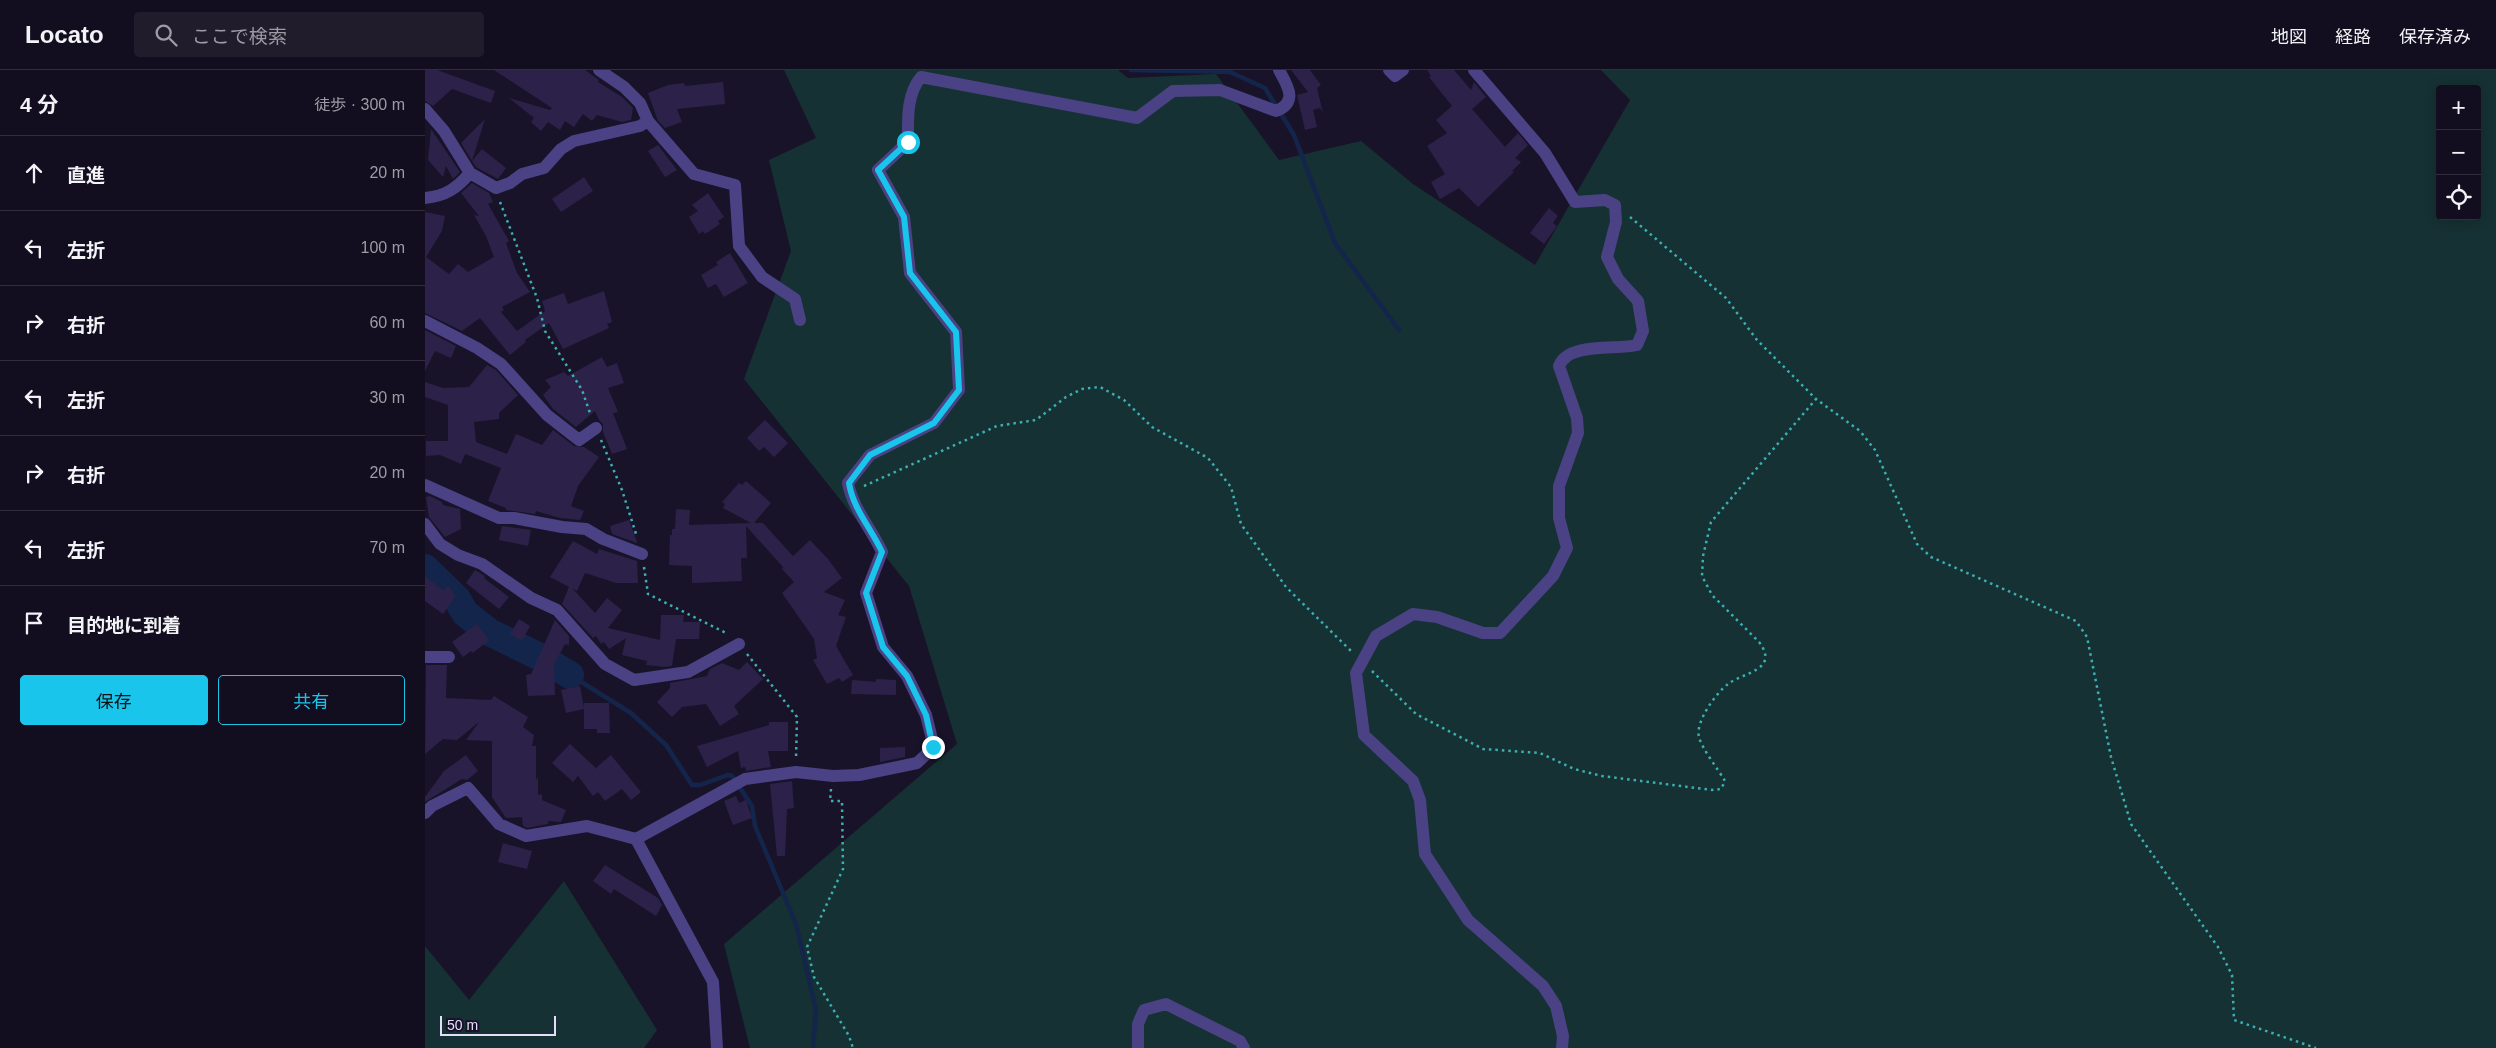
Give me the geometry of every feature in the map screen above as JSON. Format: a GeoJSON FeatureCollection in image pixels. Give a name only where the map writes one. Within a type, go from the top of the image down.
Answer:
{"type":"FeatureCollection","features":[{"type":"Feature","properties":{"kind":"street"},"geometry":{"type":"LineString","coordinates":[[599,70],[624,87],[640,103],[648,121],[694,174],[735,185],[739,246],[762,277],[795,299],[801,320]]}},
{"type":"Feature","properties":{"kind":"street"},"geometry":{"type":"LineString","coordinates":[[425,813],[432,806],[468,788],[499,824],[526,836],[587,826],[636,839],[745,779],[795,772],[833,776],[859,774],[917,763],[933,747],[926,715],[907,676],[883,647],[866,593],[882,552],[872,530],[852,501],[849,483],[870,455],[934,423],[959,390],[956,332],[910,273],[904,217],[878,170],[908,142],[908,113],[914,86],[921,77],[1137,118],[1173,91],[1220,90],[1276,111],[1284,108],[1289,100],[1290,90],[1279,70]]}},
{"type":"Feature","properties":{"kind":"street"},"geometry":{"type":"LineString","coordinates":[[1389,70],[1395,76],[1403,70]]}},
{"type":"Feature","properties":{"kind":"street"},"geometry":{"type":"LineString","coordinates":[[1474,70],[1545,153],[1575,202],[1605,200],[1615,205],[1616,222],[1607,257],[1618,279],[1638,301],[1643,331],[1637,345],[1590,349],[1566,354],[1561,360],[1559,366],[1577,418],[1578,433],[1559,486],[1559,518],[1567,548],[1553,576],[1500,633],[1483,634],[1437,617],[1413,614],[1377,636],[1356,673],[1364,735],[1413,781],[1419,800],[1425,854],[1468,920],[1543,986],[1556,1006],[1563,1036],[1562,1048]]}},
{"type":"Feature","properties":{"kind":"street"},"geometry":{"type":"LineString","coordinates":[[425,109],[444,130],[470,172],[496,188],[510,184],[522,174],[545,168],[561,149],[573,141],[640,126],[648,121]]}},
{"type":"Feature","properties":{"kind":"street"},"geometry":{"type":"LineString","coordinates":[[425,198],[443,195],[457,188],[470,172]]}},
{"type":"Feature","properties":{"kind":"street"},"geometry":{"type":"LineString","coordinates":[[425,321],[477,348],[501,364],[547,415],[579,440],[596,428]]}},
{"type":"Feature","properties":{"kind":"street"},"geometry":{"type":"LineString","coordinates":[[425,484],[499,518],[514,518],[562,528],[586,529],[603,539],[642,554]]}},
{"type":"Feature","properties":{"kind":"street"},"geometry":{"type":"LineString","coordinates":[[425,524],[440,544],[458,556],[482,564],[531,598],[557,610],[605,664],[634,680],[688,672],[739,644]]}},
{"type":"Feature","properties":{"kind":"street"},"geometry":{"type":"LineString","coordinates":[[425,657],[449,657]]}},
{"type":"Feature","properties":{"kind":"street"},"geometry":{"type":"LineString","coordinates":[[636,839],[713,982],[717,1048]]}},
{"type":"Feature","properties":{"kind":"street"},"geometry":{"type":"LineString","coordinates":[[1139,1048],[1138,1024],[1144,1010],[1166,1004],[1240,1041],[1244,1048]]}},
{"type":"Feature","properties":{"kind":"path"},"geometry":{"type":"LineString","coordinates":[[496,188],[504,216],[537,298],[545,331],[582,390],[596,428]]}},
{"type":"Feature","properties":{"kind":"path"},"geometry":{"type":"LineString","coordinates":[[1615,205],[1726,298],[1757,340],[1816,399],[1860,431],[1875,450],[1917,544],[1931,557],[2076,621],[2087,637],[2111,757],[2131,824],[2217,947],[2232,975],[2234,1020],[2316,1048]]}},
{"type":"Feature","properties":{"kind":"path"},"geometry":{"type":"LineString","coordinates":[[863,464],[863,486],[997,426],[1036,420],[1065,397],[1082,389],[1100,387],[1124,400],[1152,427],[1208,458],[1231,487],[1241,524],[1286,587],[1416,714],[1483,749],[1540,753],[1574,768],[1602,776],[1712,790],[1721,789],[1725,781],[1699,737],[1701,718],[1727,684],[1761,668],[1765,659],[1765,650],[1711,595],[1703,576],[1703,556],[1711,522],[1816,399]]}},
{"type":"Feature","properties":{"kind":"path"},"geometry":{"type":"LineString","coordinates":[[739,644],[797,717],[795,772]]}},
{"type":"Feature","properties":{"kind":"path"},"geometry":{"type":"LineString","coordinates":[[833,776],[830,801],[842,801],[843,869],[807,947],[814,977],[849,1036],[853,1048]]}},
{"type":"Feature","properties":{"kind":"green space"},"geometry":{"type":"Polygon","coordinates":[[[784,70],[1118,70],[1128,78],[1216,74],[1279,160],[1361,141],[1413,184],[1535,265],[1630,100],[1601,70],[2496,70],[2496,1048],[750,1048],[724,944],[957,744],[909,586],[744,379],[791,251],[769,160],[816,138],[784,70]]]}},
{"type":"Feature","properties":{"kind":"green space"},"geometry":{"type":"Polygon","coordinates":[[[564,881],[657,1030],[644,1048],[425,1048],[425,946],[469,1000],[564,881]]]}},
{"type":"Feature","properties":{"kind":"building"},"geometry":{"type":"Polygon","coordinates":[[[425,70],[437,70],[495,91],[491,103],[452,89],[433,106],[425,101],[425,70]]]}},
{"type":"Feature","properties":{"kind":"building"},"geometry":{"type":"Polygon","coordinates":[[[494,70],[585,70],[599,80],[598,82],[622,97],[633,108],[631,120],[622,122],[597,115],[592,121],[583,114],[574,127],[565,121],[560,130],[548,122],[541,131],[531,122],[534,118],[509,98],[550,110],[552,108],[494,70]]]}},
{"type":"Feature","properties":{"kind":"building"},"geometry":{"type":"Polygon","coordinates":[[[1291,70],[1310,70],[1321,85],[1317,88],[1323,113],[1320,108],[1313,110],[1317,127],[1305,130],[1297,95],[1308,92],[1291,70]]]}},
{"type":"Feature","properties":{"kind":"building"},"geometry":{"type":"Polygon","coordinates":[[[1427,70],[1454,70],[1471,90],[1474,82],[1486,97],[1472,109],[1505,147],[1518,133],[1528,145],[1515,158],[1521,162],[1512,171],[1514,172],[1478,207],[1459,188],[1440,199],[1431,182],[1445,174],[1427,146],[1447,133],[1436,120],[1452,106],[1429,77],[1431,76],[1427,70]]]}},
{"type":"Feature","properties":{"kind":"building"},"geometry":{"type":"Polygon","coordinates":[[[723,82],[725,104],[677,109],[682,122],[665,128],[658,121],[648,93],[668,85],[684,83],[685,86],[723,82]]]}},
{"type":"Feature","properties":{"kind":"building"},"geometry":{"type":"Polygon","coordinates":[[[485,119],[472,161],[461,143],[485,119]]]}},
{"type":"Feature","properties":{"kind":"building"},"geometry":{"type":"Polygon","coordinates":[[[431,129],[460,172],[453,179],[446,166],[443,177],[428,160],[431,129]]]}},
{"type":"Feature","properties":{"kind":"building"},"geometry":{"type":"Polygon","coordinates":[[[658,145],[677,170],[665,177],[648,151],[658,145]]]}},
{"type":"Feature","properties":{"kind":"building"},"geometry":{"type":"Polygon","coordinates":[[[482,149],[506,168],[498,179],[476,167],[472,161],[482,149]]]}},
{"type":"Feature","properties":{"kind":"building"},"geometry":{"type":"Polygon","coordinates":[[[584,177],[593,191],[561,212],[552,199],[584,177]]]}},
{"type":"Feature","properties":{"kind":"building"},"geometry":{"type":"Polygon","coordinates":[[[472,183],[489,193],[493,202],[488,204],[509,241],[506,243],[517,273],[530,292],[502,307],[504,310],[501,312],[517,331],[545,311],[542,301],[564,293],[568,304],[604,291],[612,322],[607,324],[609,328],[563,349],[549,323],[525,340],[526,342],[510,355],[480,318],[462,331],[425,313],[425,212],[445,216],[442,231],[426,257],[449,274],[458,264],[468,272],[494,257],[486,236],[474,215],[479,216],[461,193],[472,183]]]}},
{"type":"Feature","properties":{"kind":"building"},"geometry":{"type":"Polygon","coordinates":[[[708,193],[724,217],[718,221],[720,224],[705,234],[703,231],[699,234],[689,217],[698,211],[692,205],[708,193]]]}},
{"type":"Feature","properties":{"kind":"building"},"geometry":{"type":"Polygon","coordinates":[[[1549,208],[1558,216],[1553,223],[1557,226],[1544,244],[1530,233],[1549,208]]]}},
{"type":"Feature","properties":{"kind":"building"},"geometry":{"type":"Polygon","coordinates":[[[730,253],[748,283],[724,297],[716,284],[708,288],[701,275],[718,265],[716,262],[730,253]]]}},
{"type":"Feature","properties":{"kind":"building"},"geometry":{"type":"Polygon","coordinates":[[[425,330],[456,346],[451,358],[435,351],[425,371],[425,330]]]}},
{"type":"Feature","properties":{"kind":"building"},"geometry":{"type":"Polygon","coordinates":[[[602,357],[607,367],[617,363],[624,383],[608,388],[618,412],[613,413],[627,449],[612,454],[603,432],[603,424],[595,411],[576,427],[553,409],[543,395],[551,387],[545,380],[564,372],[568,376],[602,357]]]}},
{"type":"Feature","properties":{"kind":"building"},"geometry":{"type":"Polygon","coordinates":[[[487,365],[496,370],[518,395],[499,413],[499,419],[474,422],[476,442],[507,454],[516,434],[542,445],[553,430],[574,446],[584,447],[599,457],[578,486],[571,506],[584,511],[580,520],[560,518],[536,511],[535,514],[506,510],[506,508],[488,501],[501,468],[465,454],[461,464],[440,455],[426,456],[426,441],[448,441],[448,405],[425,397],[425,382],[443,388],[469,387],[487,365]]]}},
{"type":"Feature","properties":{"kind":"building"},"geometry":{"type":"Polygon","coordinates":[[[765,420],[788,443],[774,457],[764,447],[759,451],[747,438],[765,420]]]}},
{"type":"Feature","properties":{"kind":"building"},"geometry":{"type":"Polygon","coordinates":[[[746,481],[771,503],[754,523],[763,523],[793,556],[810,540],[828,559],[842,578],[824,592],[845,600],[838,615],[846,617],[836,646],[853,675],[842,682],[839,678],[827,684],[813,660],[817,658],[814,639],[782,593],[794,582],[746,526],[747,558],[741,558],[742,581],[692,583],[692,566],[669,565],[670,535],[672,535],[672,529],[675,529],[676,509],[690,510],[689,525],[751,523],[723,508],[725,504],[722,502],[739,483],[742,485],[746,481]]]}},
{"type":"Feature","properties":{"kind":"building"},"geometry":{"type":"Polygon","coordinates":[[[430,496],[442,502],[443,505],[460,509],[461,529],[445,537],[429,517],[426,497],[430,496]]]}},
{"type":"Feature","properties":{"kind":"building"},"geometry":{"type":"Polygon","coordinates":[[[629,520],[637,543],[612,534],[610,526],[629,520]]]}},
{"type":"Feature","properties":{"kind":"building"},"geometry":{"type":"Polygon","coordinates":[[[502,526],[531,530],[528,546],[499,540],[502,526]]]}},
{"type":"Feature","properties":{"kind":"building"},"geometry":{"type":"Polygon","coordinates":[[[573,541],[597,554],[599,549],[637,561],[638,583],[616,583],[585,573],[577,591],[572,588],[595,613],[607,598],[622,610],[608,628],[660,640],[661,615],[684,615],[683,622],[700,622],[699,639],[676,639],[672,666],[664,667],[646,665],[647,661],[622,655],[626,638],[609,649],[604,642],[601,644],[596,636],[593,638],[562,604],[569,587],[550,577],[573,541]]]}},
{"type":"Feature","properties":{"kind":"building"},"geometry":{"type":"Polygon","coordinates":[[[475,570],[485,576],[484,578],[509,597],[499,609],[466,583],[475,570]]]}},
{"type":"Feature","properties":{"kind":"building"},"geometry":{"type":"Polygon","coordinates":[[[425,576],[444,591],[448,586],[456,596],[443,614],[425,601],[425,576]]]}},
{"type":"Feature","properties":{"kind":"building"},"geometry":{"type":"Polygon","coordinates":[[[519,619],[530,626],[522,641],[510,634],[519,619]]]}},
{"type":"Feature","properties":{"kind":"building"},"geometry":{"type":"Polygon","coordinates":[[[555,620],[569,636],[569,645],[565,644],[554,665],[555,695],[528,696],[526,675],[531,674],[555,620]]]}},
{"type":"Feature","properties":{"kind":"building"},"geometry":{"type":"Polygon","coordinates":[[[477,624],[489,640],[473,653],[471,651],[463,657],[452,642],[477,624]]]}},
{"type":"Feature","properties":{"kind":"building"},"geometry":{"type":"Polygon","coordinates":[[[747,662],[763,679],[734,706],[739,714],[720,726],[706,704],[682,707],[672,717],[657,702],[670,688],[670,683],[707,676],[710,669],[722,663],[739,670],[747,662]]]}},
{"type":"Feature","properties":{"kind":"building"},"geometry":{"type":"Polygon","coordinates":[[[426,665],[447,665],[446,698],[491,700],[494,696],[528,717],[523,727],[534,735],[532,746],[536,746],[538,795],[542,794],[542,800],[566,810],[561,822],[548,821],[548,824],[527,828],[523,826],[522,817],[506,818],[492,797],[492,741],[466,740],[479,722],[457,740],[443,739],[425,754],[426,665]]]}},
{"type":"Feature","properties":{"kind":"building"},"geometry":{"type":"Polygon","coordinates":[[[876,679],[896,680],[896,695],[851,694],[852,680],[876,682],[876,679]]]}},
{"type":"Feature","properties":{"kind":"building"},"geometry":{"type":"Polygon","coordinates":[[[580,686],[584,708],[584,703],[609,703],[610,733],[597,733],[597,729],[584,729],[584,709],[566,713],[561,690],[580,686]]]}},
{"type":"Feature","properties":{"kind":"building"},"geometry":{"type":"Polygon","coordinates":[[[769,722],[788,722],[788,751],[768,751],[771,767],[746,771],[745,767],[741,768],[738,751],[707,767],[697,746],[769,725],[769,722]]]}},
{"type":"Feature","properties":{"kind":"building"},"geometry":{"type":"Polygon","coordinates":[[[570,744],[597,769],[611,755],[641,792],[631,800],[622,789],[605,801],[598,792],[593,796],[578,776],[573,782],[552,763],[570,744]]]}},
{"type":"Feature","properties":{"kind":"building"},"geometry":{"type":"Polygon","coordinates":[[[905,747],[905,757],[880,762],[880,748],[905,747]]]}},
{"type":"Feature","properties":{"kind":"building"},"geometry":{"type":"Polygon","coordinates":[[[466,755],[478,771],[467,780],[462,779],[425,802],[425,797],[444,771],[466,755]]]}},
{"type":"Feature","properties":{"kind":"building"},"geometry":{"type":"Polygon","coordinates":[[[792,781],[794,808],[787,809],[785,856],[777,856],[770,784],[792,781]]]}},
{"type":"Feature","properties":{"kind":"building"},"geometry":{"type":"Polygon","coordinates":[[[736,796],[739,803],[746,800],[752,818],[733,825],[724,801],[736,796]]]}},
{"type":"Feature","properties":{"kind":"building"},"geometry":{"type":"Polygon","coordinates":[[[503,843],[532,851],[527,869],[498,862],[503,843]]]}},
{"type":"Feature","properties":{"kind":"building"},"geometry":{"type":"Polygon","coordinates":[[[605,865],[658,898],[662,905],[656,916],[614,889],[611,894],[593,881],[605,865]]]}},
{"type":"Feature","properties":{"kind":"waterway"},"geometry":{"type":"LineString","coordinates":[[1131,70],[1230,72],[1265,88],[1294,135],[1335,243],[1399,330]]}},
{"type":"Feature","properties":{"kind":"waterway"},"geometry":{"type":"LineString","coordinates":[[425,568],[457,599],[465,613],[489,632],[536,655],[570,675]]}},
{"type":"Feature","properties":{"kind":"waterway"},"geometry":{"type":"LineString","coordinates":[[570,675],[631,713],[666,745],[692,785],[700,785],[728,775],[732,776],[752,806],[755,826],[796,924],[816,1010],[813,1048]]}},
{"type":"Feature","properties":{"kind":"route"},"geometry":{"type":"LineString","coordinates":[[908,142],[878,170],[904,217],[910,273],[956,332],[959,390],[934,423],[870,455],[849,483],[852,501],[872,530],[882,552],[866,593],[883,647],[907,676],[926,715],[933,747]]}}]}
